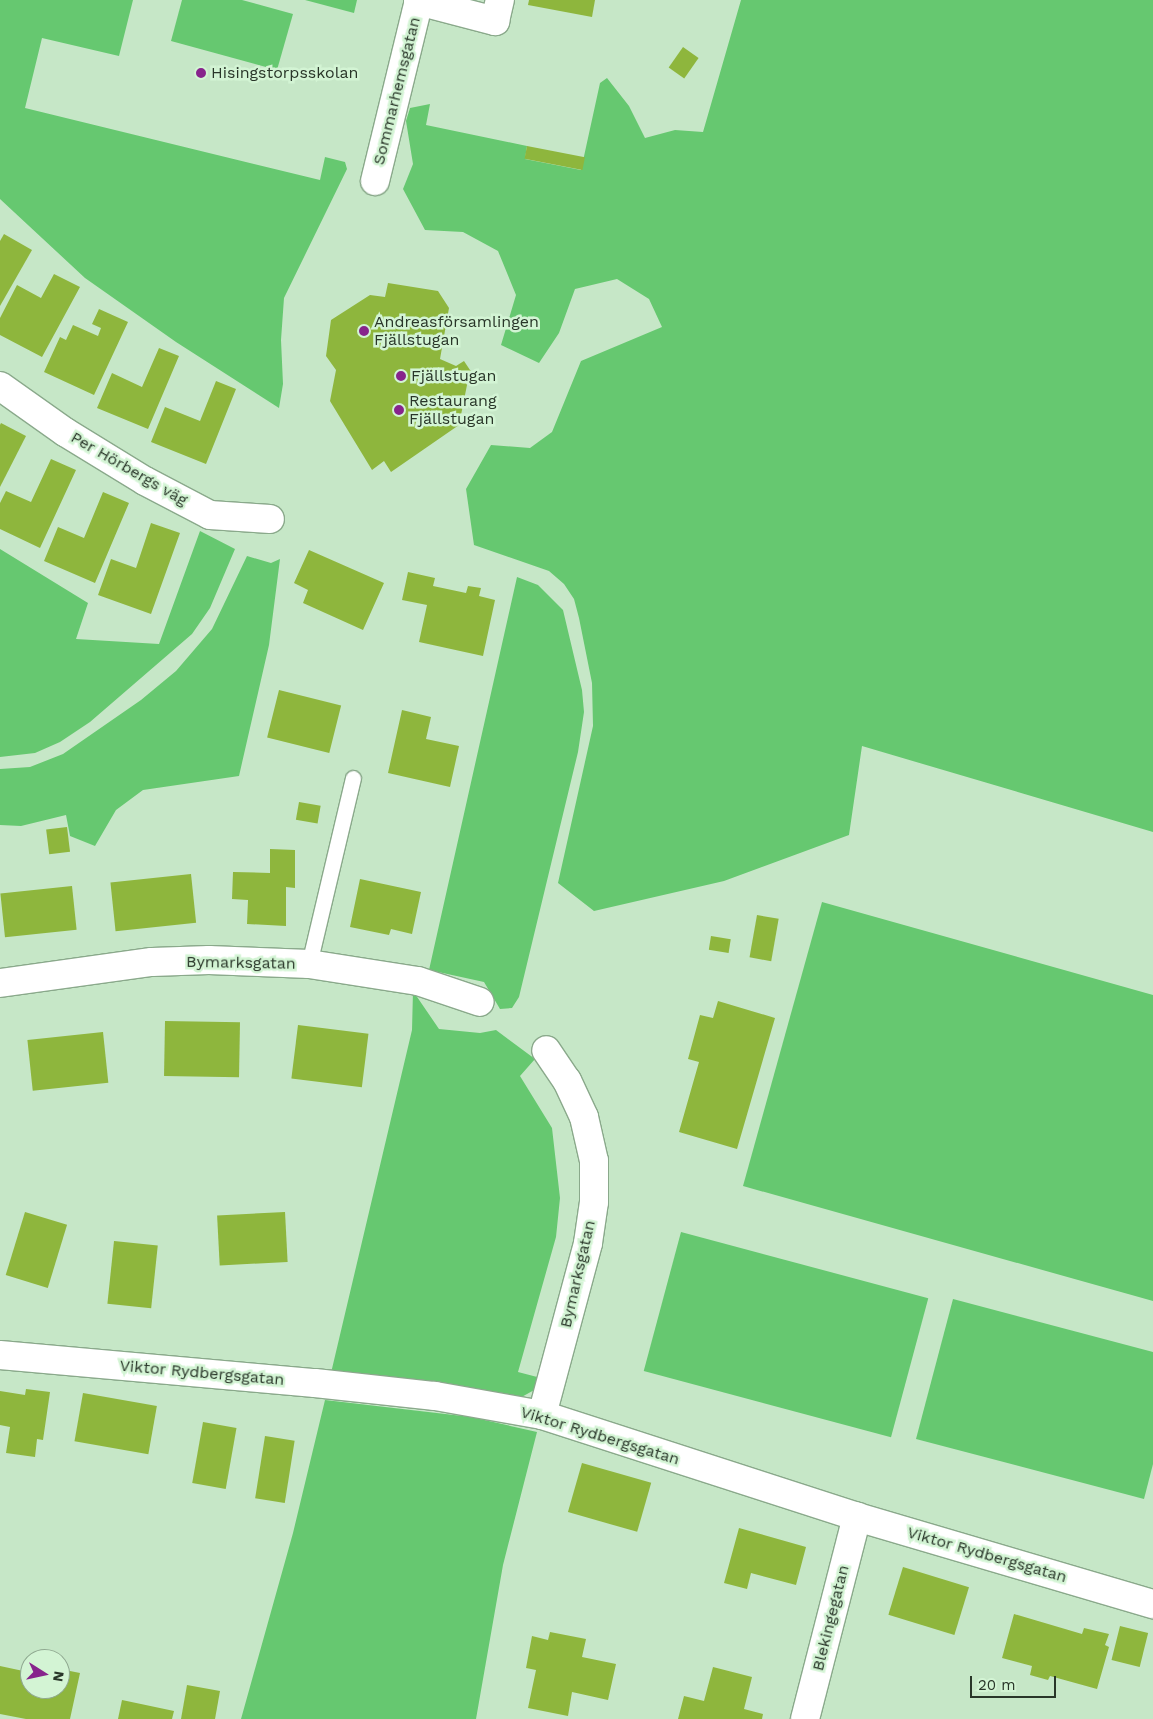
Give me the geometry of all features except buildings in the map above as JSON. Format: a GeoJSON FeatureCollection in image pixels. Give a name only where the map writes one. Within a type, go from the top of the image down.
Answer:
{"type":"FeatureCollection","features":[{"type":"Feature","properties":{"kind":"street"},"geometry":{"type":"LineString","coordinates":[[419,1],[496,21],[500,0]]}},
{"type":"Feature","properties":{"kind":"street","name":"Sommarhemsgatan"},"geometry":{"type":"LineString","coordinates":[[375,181],[419,1]]}},
{"type":"Feature","properties":{"kind":"street","name":"Per Hörbergs väg"},"geometry":{"type":"LineString","coordinates":[[0,386],[137,476],[210,515],[270,519]]}},
{"type":"Feature","properties":{"kind":"street","name":"Bymarksgatan"},"geometry":{"type":"LineString","coordinates":[[0,983],[152,962],[209,960],[309,964],[418,981],[480,1002]]}},
{"type":"Feature","properties":{"kind":"street","name":"Bymarksgatan"},"geometry":{"type":"LineString","coordinates":[[542,1415],[588,1244],[594,1202],[594,1161],[584,1117],[568,1081],[546,1050]]}},
{"type":"Feature","properties":{"kind":"street","name":"Viktor Rydbergsgatan"},"geometry":{"type":"LineString","coordinates":[[0,1355],[324,1384],[435,1396],[542,1415],[857,1517],[1153,1604]]}},
{"type":"Feature","properties":{"kind":"street","name":"Blekingegatan"},"geometry":{"type":"LineString","coordinates":[[805,1719],[857,1517]]}},
{"type":"Feature","properties":{"kind":"lane"},"geometry":{"type":"LineString","coordinates":[[309,964],[353,778]]}},
{"type":"Feature","properties":{"kind":"green space"},"geometry":{"type":"Polygon","coordinates":[[[0,0],[133,0],[119,56],[42,38],[25,108],[320,180],[325,157],[345,162],[347,169],[284,298],[281,340],[283,384],[279,408],[176,342],[85,278],[0,199],[0,0]]]}},
{"type":"Feature","properties":{"kind":"green space"},"geometry":{"type":"Polygon","coordinates":[[[182,0],[242,0],[293,14],[277,70],[171,41],[182,0]]]}},
{"type":"Feature","properties":{"kind":"green space"},"geometry":{"type":"Polygon","coordinates":[[[305,0],[357,0],[354,13],[305,0]]]}},
{"type":"Feature","properties":{"kind":"green space"},"geometry":{"type":"Polygon","coordinates":[[[741,0],[1153,0],[1153,832],[862,746],[849,835],[724,881],[594,911],[558,883],[593,726],[592,683],[579,618],[574,599],[564,584],[549,571],[474,545],[466,489],[491,445],[530,448],[552,432],[581,361],[662,327],[649,299],[617,279],[575,289],[559,333],[539,363],[501,345],[516,295],[498,251],[463,232],[425,230],[403,189],[413,164],[406,121],[410,108],[430,104],[426,125],[527,146],[525,159],[581,170],[600,83],[607,78],[629,106],[645,138],[675,130],[703,132],[741,0]]]}},
{"type":"Feature","properties":{"kind":"green space"},"geometry":{"type":"Polygon","coordinates":[[[200,531],[235,549],[210,608],[192,634],[90,722],[60,742],[35,753],[0,757],[0,549],[88,603],[76,639],[159,644],[200,531]]]}},
{"type":"Feature","properties":{"kind":"green space"},"geometry":{"type":"Polygon","coordinates":[[[247,556],[271,563],[280,559],[269,645],[239,776],[143,790],[116,810],[95,846],[70,836],[66,815],[21,826],[0,825],[0,769],[30,767],[63,754],[141,700],[176,671],[212,629],[247,556]]]}},
{"type":"Feature","properties":{"kind":"green space"},"geometry":{"type":"Polygon","coordinates":[[[517,577],[538,585],[563,610],[582,690],[584,712],[578,752],[519,997],[512,1008],[500,1009],[484,982],[429,970],[517,577]]]}},
{"type":"Feature","properties":{"kind":"green space"},"geometry":{"type":"Polygon","coordinates":[[[822,902],[1153,995],[1153,1301],[743,1186],[822,902]]]}},
{"type":"Feature","properties":{"kind":"green space"},"geometry":{"type":"Polygon","coordinates":[[[413,991],[439,1029],[480,1033],[496,1030],[535,1059],[520,1076],[552,1128],[560,1198],[556,1237],[518,1372],[541,1378],[536,1389],[518,1399],[331,1373],[412,1030],[413,991]]]}},
{"type":"Feature","properties":{"kind":"green space"},"geometry":{"type":"Polygon","coordinates":[[[681,1232],[928,1298],[891,1437],[644,1371],[681,1232]]]}},
{"type":"Feature","properties":{"kind":"green space"},"geometry":{"type":"Polygon","coordinates":[[[953,1299],[1153,1352],[1153,1464],[1144,1499],[916,1439],[953,1299]]]}},
{"type":"Feature","properties":{"kind":"green space"},"geometry":{"type":"Polygon","coordinates":[[[325,1400],[471,1417],[537,1432],[503,1565],[476,1719],[241,1719],[293,1533],[325,1400]]]}},
{"type":"Feature","properties":{"kind":"place","name":"Hisingstorpsskolan"},"geometry":{"type":"Point","coordinates":[201,73]}},
{"type":"Feature","properties":{"kind":"place","name":"Andreasförsamlingen Fjällstugan"},"geometry":{"type":"Point","coordinates":[364,331]}},
{"type":"Feature","properties":{"kind":"place","name":"Fjällstugan"},"geometry":{"type":"Point","coordinates":[401,376]}},
{"type":"Feature","properties":{"kind":"place","name":"Restaurang Fjällstugan"},"geometry":{"type":"Point","coordinates":[399,410]}}]}
